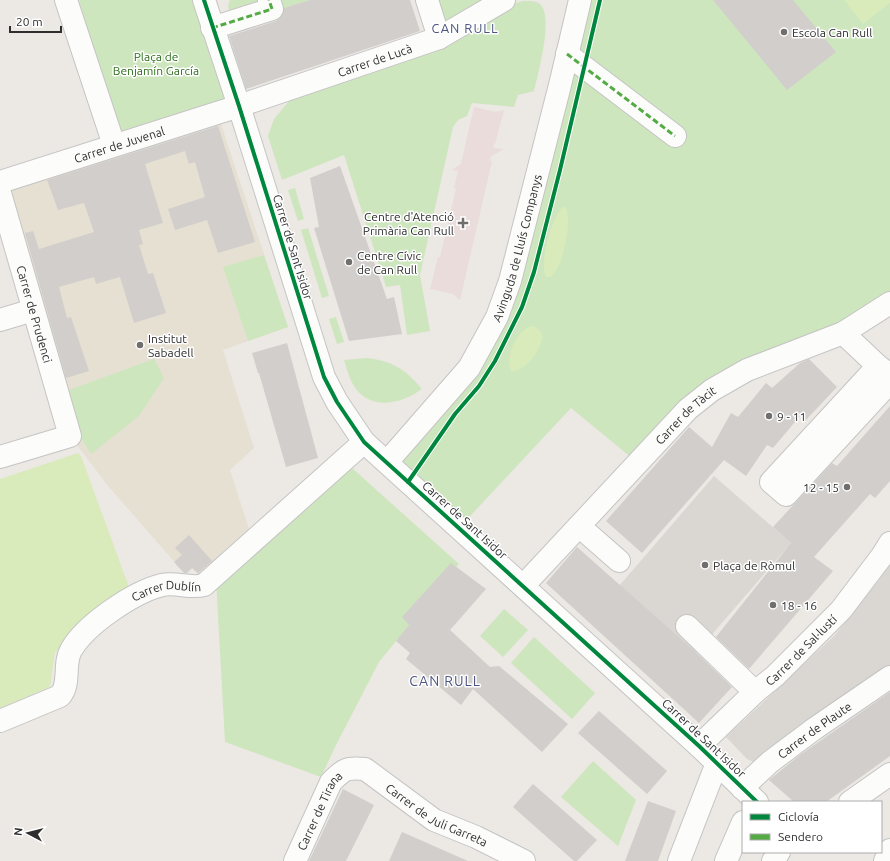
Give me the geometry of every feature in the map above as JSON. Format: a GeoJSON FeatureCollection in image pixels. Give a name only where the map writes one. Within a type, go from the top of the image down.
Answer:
{"type":"FeatureCollection","features":[{"type":"Feature","properties":{"kind":"street"},"geometry":{"type":"LineString","coordinates":[[66,0],[114,145]]}},
{"type":"Feature","properties":{"kind":"street","name":"Carrer de Sant Isidor"},"geometry":{"type":"LineString","coordinates":[[205,0],[212,28],[239,106],[324,378],[337,402],[364,442],[699,746],[751,798]]}},
{"type":"Feature","properties":{"kind":"street"},"geometry":{"type":"LineString","coordinates":[[212,28],[272,9],[269,0]]}},
{"type":"Feature","properties":{"kind":"street"},"geometry":{"type":"LineString","coordinates":[[427,0],[439,38]]}},
{"type":"Feature","properties":{"kind":"street","name":"Carrer de Lucà"},"geometry":{"type":"LineString","coordinates":[[239,106],[439,38],[504,0]]}},
{"type":"Feature","properties":{"kind":"street","name":"Avinguda de Lluís Companys"},"geometry":{"type":"LineString","coordinates":[[387,462],[469,368],[497,317],[510,281],[580,0]]}},
{"type":"Feature","properties":{"kind":"street"},"geometry":{"type":"LineString","coordinates":[[567,54],[675,136]]}},
{"type":"Feature","properties":{"kind":"street","name":"Carrer de Juvenal"},"geometry":{"type":"LineString","coordinates":[[0,182],[239,106]]}},
{"type":"Feature","properties":{"kind":"street","name":"Carrer de Prudenci"},"geometry":{"type":"LineString","coordinates":[[0,193],[70,436],[0,457]]}},
{"type":"Feature","properties":{"kind":"street","name":"Carrer de Tàcit"},"geometry":{"type":"LineString","coordinates":[[523,586],[688,409],[712,390],[747,370],[844,333],[890,303]]}},
{"type":"Feature","properties":{"kind":"street"},"geometry":{"type":"LineString","coordinates":[[0,320],[33,310]]}},
{"type":"Feature","properties":{"kind":"street"},"geometry":{"type":"LineString","coordinates":[[844,333],[886,374]]}},
{"type":"Feature","properties":{"kind":"street"},"geometry":{"type":"LineString","coordinates":[[886,374],[786,495],[771,482],[886,374]]}},
{"type":"Feature","properties":{"kind":"street","name":"Carrer Dublín"},"geometry":{"type":"LineString","coordinates":[[0,721],[60,696],[65,691],[66,667],[71,650],[80,638],[110,612],[138,594],[162,585],[184,584],[197,587],[204,585],[364,442]]}},
{"type":"Feature","properties":{"kind":"street"},"geometry":{"type":"LineString","coordinates":[[579,526],[619,561]]}},
{"type":"Feature","properties":{"kind":"street","name":"Carrer de Sal·lustí"},"geometry":{"type":"LineString","coordinates":[[699,746],[755,692],[775,676],[841,610],[882,556],[890,543]]}},
{"type":"Feature","properties":{"kind":"street"},"geometry":{"type":"LineString","coordinates":[[687,626],[755,692]]}},
{"type":"Feature","properties":{"kind":"street","name":"Carrer de Plaute"},"geometry":{"type":"LineString","coordinates":[[751,798],[777,757],[814,729],[890,677]]}},
{"type":"Feature","properties":{"kind":"street"},"geometry":{"type":"LineString","coordinates":[[679,861],[717,763]]}},
{"type":"Feature","properties":{"kind":"street","name":"Carrer de Tirana"},"geometry":{"type":"LineString","coordinates":[[294,861],[331,782],[340,773],[352,768]]}},
{"type":"Feature","properties":{"kind":"street","name":"Carrer de Juli Garreta"},"geometry":{"type":"LineString","coordinates":[[352,768],[365,769],[434,820],[476,837],[524,861]]}},
{"type":"Feature","properties":{"kind":"street"},"geometry":{"type":"LineString","coordinates":[[851,801],[890,774]]}},
{"type":"Feature","properties":{"kind":"street"},"geometry":{"type":"LineString","coordinates":[[726,861],[742,824]]}},
{"type":"Feature","properties":{"kind":"street"},"geometry":{"type":"LineString","coordinates":[[885,861],[890,850]]}},
{"type":"Feature","properties":{"kind":"shaded area","name":"Centre d'Atenció Primària Can Rull"},"geometry":{"type":"Polygon","coordinates":[[[474,107],[496,112],[504,110],[493,148],[504,149],[491,156],[490,161],[492,161],[460,300],[453,294],[430,289],[438,257],[440,257],[456,189],[454,188],[458,171],[452,170],[461,164],[474,107]]]}},
{"type":"Feature","properties":{"kind":"shaded area","name":"Institut Sabadell"},"geometry":{"type":"Polygon","coordinates":[[[217,112],[288,327],[223,350],[254,448],[230,470],[250,532],[201,577],[192,568],[185,574],[108,486],[70,436],[0,182],[217,112]]]}},
{"type":"Feature","properties":{"kind":"shaded area","name":"Plaça de Ròmul"},"geometry":{"type":"Polygon","coordinates":[[[714,476],[791,543],[696,653],[619,586],[714,476]]]}},
{"type":"Feature","properties":{"kind":"shaded area"},"geometry":{"type":"Polygon","coordinates":[[[890,562],[890,667],[829,705],[763,760],[754,762],[747,759],[726,737],[835,635],[879,580],[890,562]]]}},
{"type":"Feature","properties":{"kind":"green space","name":"Plaça de Benjamín García"},"geometry":{"type":"Polygon","coordinates":[[[79,0],[196,0],[227,100],[120,137],[79,0]]]}},
{"type":"Feature","properties":{"kind":"green space"},"geometry":{"type":"Polygon","coordinates":[[[230,0],[266,0],[229,11],[228,6],[230,0]]]}},
{"type":"Feature","properties":{"kind":"green space"},"geometry":{"type":"Polygon","coordinates":[[[281,0],[310,0],[279,10],[278,3],[281,0]]]}},
{"type":"Feature","properties":{"kind":"green space"},"geometry":{"type":"Polygon","coordinates":[[[437,0],[489,0],[446,29],[437,0]]]}},
{"type":"Feature","properties":{"kind":"green space"},"geometry":{"type":"Polygon","coordinates":[[[580,0],[890,0],[890,303],[747,370],[638,463],[571,408],[459,528],[387,462],[497,317],[580,0]]]}},
{"type":"Feature","properties":{"kind":"green space"},"geometry":{"type":"Polygon","coordinates":[[[844,0],[890,0],[890,3],[863,24],[844,0]]]}},
{"type":"Feature","properties":{"kind":"green space"},"geometry":{"type":"Polygon","coordinates":[[[533,1],[541,5],[546,22],[544,47],[534,91],[518,95],[514,107],[472,103],[467,116],[458,120],[453,127],[420,275],[430,331],[407,335],[400,285],[386,287],[344,155],[282,180],[268,136],[274,119],[290,100],[441,42],[516,3],[533,1]]]}},
{"type":"Feature","properties":{"kind":"green space"},"geometry":{"type":"Polygon","coordinates":[[[295,188],[304,219],[298,221],[288,190],[295,188]]]}},
{"type":"Feature","properties":{"kind":"green space"},"geometry":{"type":"Polygon","coordinates":[[[563,207],[565,207],[568,219],[565,244],[557,268],[552,276],[546,277],[544,261],[547,240],[554,220],[563,207]]]}},
{"type":"Feature","properties":{"kind":"green space"},"geometry":{"type":"Polygon","coordinates":[[[308,228],[329,296],[322,298],[301,230],[308,228]]]}},
{"type":"Feature","properties":{"kind":"green space"},"geometry":{"type":"Polygon","coordinates":[[[264,255],[288,327],[248,341],[223,267],[264,255]]]}},
{"type":"Feature","properties":{"kind":"green space"},"geometry":{"type":"Polygon","coordinates":[[[336,317],[344,342],[337,344],[329,319],[336,317]]]}},
{"type":"Feature","properties":{"kind":"green space"},"geometry":{"type":"Polygon","coordinates":[[[533,326],[539,329],[542,335],[540,346],[527,364],[516,371],[511,371],[511,351],[517,337],[527,328],[533,326]]]}},
{"type":"Feature","properties":{"kind":"green space"},"geometry":{"type":"Polygon","coordinates":[[[366,358],[384,361],[398,367],[410,376],[422,389],[397,401],[379,402],[363,396],[352,382],[344,360],[366,358]]]}},
{"type":"Feature","properties":{"kind":"green space"},"geometry":{"type":"Polygon","coordinates":[[[154,359],[164,378],[139,416],[91,454],[76,430],[66,391],[154,359]]]}},
{"type":"Feature","properties":{"kind":"green space"},"geometry":{"type":"Polygon","coordinates":[[[78,453],[81,456],[130,590],[55,652],[50,687],[0,708],[0,479],[78,453]]]}},
{"type":"Feature","properties":{"kind":"green space"},"geometry":{"type":"Polygon","coordinates":[[[352,468],[459,564],[379,662],[321,777],[225,742],[216,580],[352,468]]]}},
{"type":"Feature","properties":{"kind":"green space"},"geometry":{"type":"Polygon","coordinates":[[[504,609],[528,630],[503,657],[480,636],[504,609]]]}},
{"type":"Feature","properties":{"kind":"green space"},"geometry":{"type":"Polygon","coordinates":[[[534,637],[595,693],[572,719],[511,663],[534,637]]]}},
{"type":"Feature","properties":{"kind":"green space"},"geometry":{"type":"Polygon","coordinates":[[[593,761],[636,800],[618,846],[561,797],[593,761]]]}},
{"type":"Feature","properties":{"kind":"building"},"geometry":{"type":"Polygon","coordinates":[[[310,0],[410,0],[420,31],[246,89],[229,36],[276,21],[281,17],[284,8],[310,0]]]}},
{"type":"Feature","properties":{"kind":"building"},"geometry":{"type":"Polygon","coordinates":[[[713,0],[793,0],[836,52],[787,90],[713,0]]]}},
{"type":"Feature","properties":{"kind":"building"},"geometry":{"type":"Polygon","coordinates":[[[218,126],[255,242],[218,253],[207,220],[175,230],[168,209],[205,197],[195,162],[189,164],[185,151],[145,164],[163,223],[139,230],[143,244],[139,245],[148,274],[153,273],[166,313],[134,323],[120,277],[96,284],[94,277],[59,287],[67,318],[71,317],[89,371],[66,378],[25,233],[33,231],[39,249],[94,232],[84,203],[58,210],[47,180],[218,126]]]}},
{"type":"Feature","properties":{"kind":"building","name":"Centre Cívic de Can Rull"},"geometry":{"type":"Polygon","coordinates":[[[340,166],[387,299],[394,297],[402,334],[349,341],[314,228],[319,227],[310,178],[340,166]]]}},
{"type":"Feature","properties":{"kind":"building"},"geometry":{"type":"Polygon","coordinates":[[[287,343],[318,458],[286,467],[252,353],[287,343]]]}},
{"type":"Feature","properties":{"kind":"building"},"geometry":{"type":"Polygon","coordinates":[[[809,359],[837,387],[805,421],[800,416],[773,448],[767,445],[746,476],[724,460],[642,553],[606,521],[689,427],[712,447],[731,413],[738,417],[766,383],[772,388],[800,363],[809,359]]]}},
{"type":"Feature","properties":{"kind":"building"},"geometry":{"type":"Polygon","coordinates":[[[890,406],[890,481],[875,498],[870,494],[814,557],[833,571],[749,669],[716,637],[791,543],[773,527],[832,463],[837,466],[890,406]]]}},
{"type":"Feature","properties":{"kind":"building"},"geometry":{"type":"Polygon","coordinates":[[[189,535],[212,561],[198,573],[192,568],[187,573],[184,573],[174,562],[182,555],[175,548],[189,535]]]}},
{"type":"Feature","properties":{"kind":"building"},"geometry":{"type":"Polygon","coordinates":[[[577,547],[700,656],[732,687],[699,723],[546,583],[577,547]]]}},
{"type":"Feature","properties":{"kind":"building"},"geometry":{"type":"Polygon","coordinates":[[[451,563],[486,589],[450,630],[490,667],[499,666],[568,724],[542,752],[473,689],[461,705],[406,659],[410,653],[396,641],[409,625],[402,617],[451,563]]]}},
{"type":"Feature","properties":{"kind":"building"},"geometry":{"type":"Polygon","coordinates":[[[890,692],[890,756],[827,801],[793,801],[769,780],[800,755],[890,692]]]}},
{"type":"Feature","properties":{"kind":"building"},"geometry":{"type":"Polygon","coordinates":[[[599,711],[667,771],[647,794],[578,733],[599,711]]]}},
{"type":"Feature","properties":{"kind":"building"},"geometry":{"type":"Polygon","coordinates":[[[533,784],[597,840],[577,861],[574,861],[513,807],[533,784]]]}},
{"type":"Feature","properties":{"kind":"building"},"geometry":{"type":"Polygon","coordinates":[[[343,789],[374,805],[346,861],[309,861],[343,789]]]}},
{"type":"Feature","properties":{"kind":"building"},"geometry":{"type":"Polygon","coordinates":[[[648,801],[676,811],[658,861],[625,861],[648,801]]]}},
{"type":"Feature","properties":{"kind":"building"},"geometry":{"type":"Polygon","coordinates":[[[402,832],[468,861],[389,861],[402,832]]]}},
{"type":"Feature","properties":{"kind":"marked path"},"geometry":{"type":"LineString","coordinates":[[212,28],[272,9],[269,0]]}},
{"type":"Feature","properties":{"kind":"marked path"},"geometry":{"type":"LineString","coordinates":[[567,54],[675,136]]}},
{"type":"Feature","properties":{"kind":"cycle path"},"geometry":{"type":"LineString","coordinates":[[204,0],[239,106],[324,377],[337,402],[364,442],[699,746],[756,801]]}},
{"type":"Feature","properties":{"kind":"cycle path"},"geometry":{"type":"LineString","coordinates":[[408,482],[455,414],[479,386],[495,361],[522,307],[534,272],[560,170],[600,0]]}},
{"type":"Feature","properties":{"kind":"place","name":"Escola Can Rull"},"geometry":{"type":"Point","coordinates":[784,32]}},
{"type":"Feature","properties":{"kind":"place","name":"Centre d'Atenció Primària Can Rull"},"geometry":{"type":"Point","coordinates":[463,223]}},
{"type":"Feature","properties":{"kind":"place","name":"Centre Cívic de Can Rull"},"geometry":{"type":"Point","coordinates":[349,262]}},
{"type":"Feature","properties":{"kind":"place","name":"Institut Sabadell"},"geometry":{"type":"Point","coordinates":[140,345]}},
{"type":"Feature","properties":{"kind":"place","name":"9 - 11"},"geometry":{"type":"Point","coordinates":[769,416]}},
{"type":"Feature","properties":{"kind":"place","name":"12 - 15"},"geometry":{"type":"Point","coordinates":[847,487]}},
{"type":"Feature","properties":{"kind":"place","name":"Plaça de Ròmul"},"geometry":{"type":"Point","coordinates":[705,565]}},
{"type":"Feature","properties":{"kind":"place","name":"18 - 16"},"geometry":{"type":"Point","coordinates":[773,605]}},
{"type":"Feature","properties":{"kind":"district","name":"CAN RULL"},"geometry":{"type":"Point","coordinates":[465,28]}},
{"type":"Feature","properties":{"kind":"district","name":"CAN RULL"},"geometry":{"type":"Point","coordinates":[445,681]}}]}
